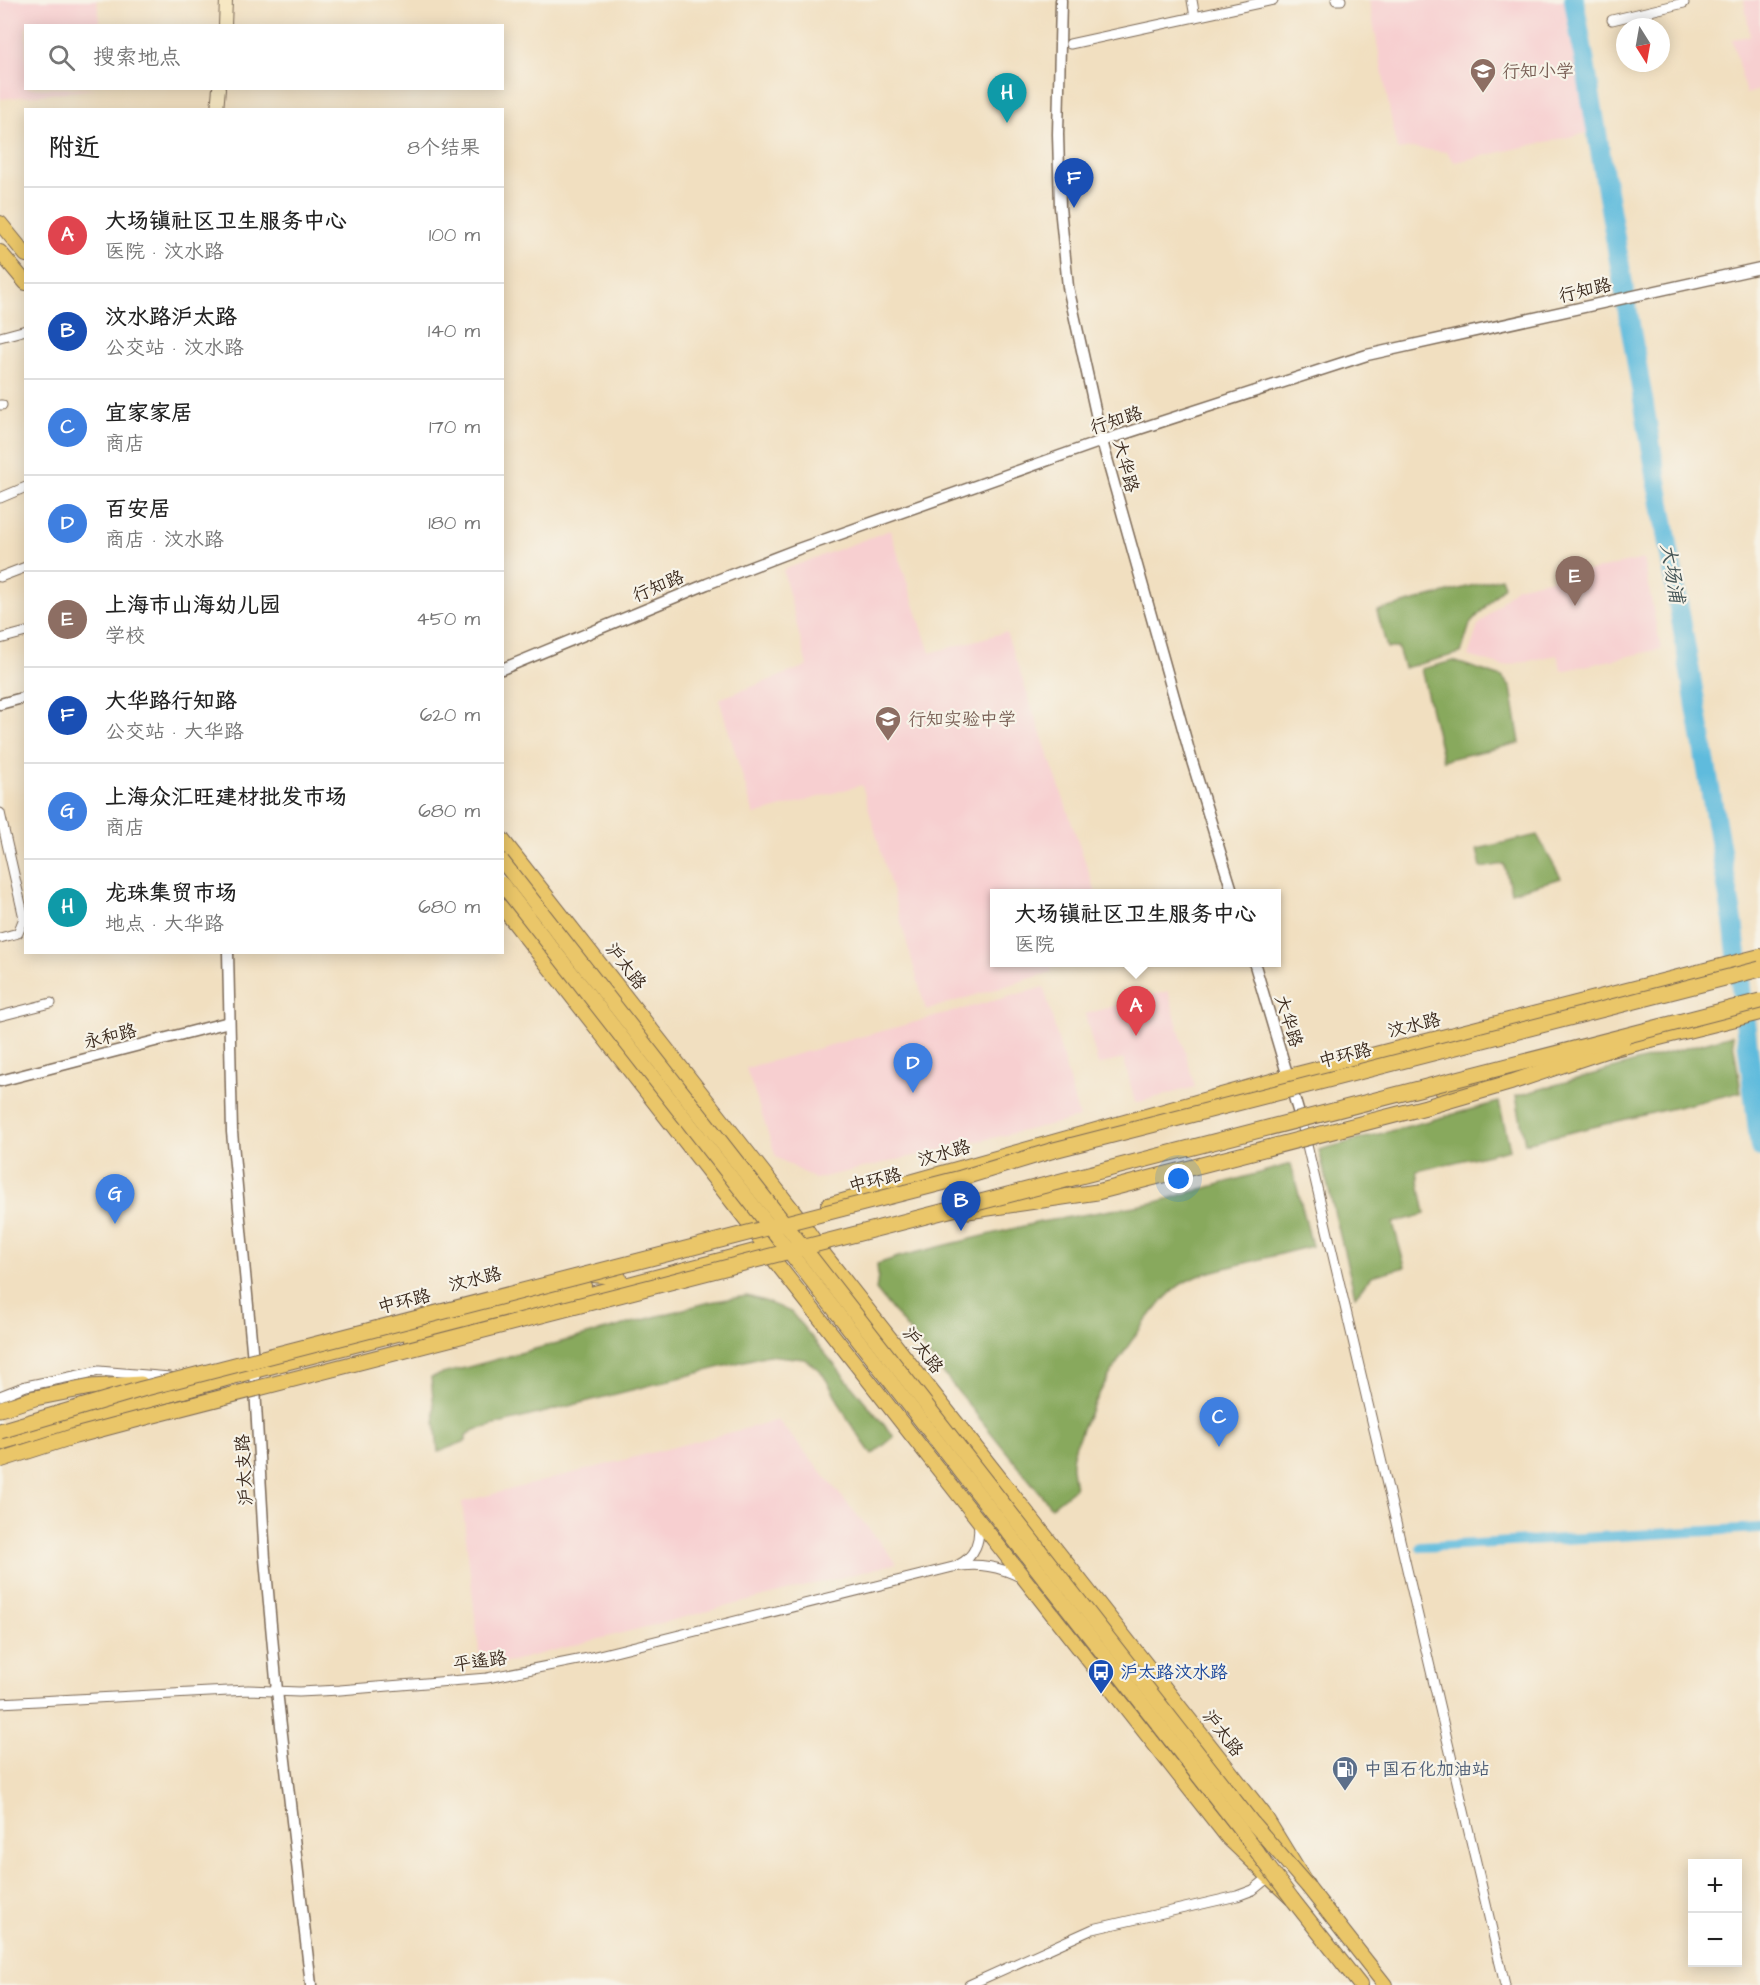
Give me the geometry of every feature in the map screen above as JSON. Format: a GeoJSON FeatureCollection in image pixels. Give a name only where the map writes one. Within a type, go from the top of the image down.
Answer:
{"type":"FeatureCollection","features":[{"type":"Feature","properties":{"kind":"highway","name":"中环路"},"geometry":{"type":"LineString","coordinates":[[0,1431],[142,1389],[961,1178],[1054,1150],[1760,969]]}},
{"type":"Feature","properties":{"kind":"highway"},"geometry":{"type":"LineString","coordinates":[[0,1460],[75,1436],[150,1416],[1760,1001]]}},
{"type":"Feature","properties":{"kind":"highway"},"geometry":{"type":"LineString","coordinates":[[968,1211],[1096,1192],[1502,1085],[1730,1008]]}},
{"type":"Feature","properties":{"kind":"highway"},"geometry":{"type":"LineString","coordinates":[[0,1408],[35,1398],[91,1387],[141,1384]]}},
{"type":"Feature","properties":{"kind":"main road"},"geometry":{"type":"LineString","coordinates":[[225,24],[226,0]]}},
{"type":"Feature","properties":{"kind":"main road"},"geometry":{"type":"LineString","coordinates":[[217,108],[219,90]]}},
{"type":"Feature","properties":{"kind":"main road"},"geometry":{"type":"LineString","coordinates":[[0,223],[24,253]]}},
{"type":"Feature","properties":{"kind":"main road"},"geometry":{"type":"LineString","coordinates":[[0,252],[24,281]]}},
{"type":"Feature","properties":{"kind":"main road","name":"沪太路"},"geometry":{"type":"LineString","coordinates":[[504,842],[796,1214],[820,1249],[1263,1813],[1309,1888]]}},
{"type":"Feature","properties":{"kind":"main road","name":"沪太路"},"geometry":{"type":"LineString","coordinates":[[504,864],[1251,1821],[1309,1888],[1385,1985]]}},
{"type":"Feature","properties":{"kind":"main road"},"geometry":{"type":"LineString","coordinates":[[504,887],[1360,1985]]}},
{"type":"Feature","properties":{"kind":"main road"},"geometry":{"type":"LineString","coordinates":[[504,910],[751,1226],[774,1260],[1228,1838],[1293,1900]]}},
{"type":"Feature","properties":{"kind":"main road","name":"汶水路"},"geometry":{"type":"LineString","coordinates":[[0,1425],[92,1397],[253,1354],[796,1214],[1289,1076],[1760,956]]}},
{"type":"Feature","properties":{"kind":"main road","name":"汶水路"},"geometry":{"type":"LineString","coordinates":[[0,1443],[57,1427],[820,1249],[1302,1124],[1760,1013]]}},
{"type":"Feature","properties":{"kind":"main road","name":"汶水路"},"geometry":{"type":"LineString","coordinates":[[0,1466],[446,1322],[619,1277],[763,1244],[820,1249]]}},
{"type":"Feature","properties":{"kind":"main road","name":"汶水路"},"geometry":{"type":"LineString","coordinates":[[0,1454],[763,1244]]}},
{"type":"Feature","properties":{"kind":"main road"},"geometry":{"type":"LineString","coordinates":[[567,1274],[619,1277]]}},
{"type":"Feature","properties":{"kind":"main road"},"geometry":{"type":"LineString","coordinates":[[446,1322],[482,1296]]}},
{"type":"Feature","properties":{"kind":"main road"},"geometry":{"type":"LineString","coordinates":[[57,1427],[92,1397]]}},
{"type":"Feature","properties":{"kind":"street","name":"大华路"},"geometry":{"type":"LineString","coordinates":[[1061,0],[1058,134],[1061,218],[1068,287],[1102,441],[1188,749],[1231,889]]}},
{"type":"Feature","properties":{"kind":"street"},"geometry":{"type":"LineString","coordinates":[[1192,0],[1195,17]]}},
{"type":"Feature","properties":{"kind":"street"},"geometry":{"type":"LineString","coordinates":[[1070,44],[1273,0]]}},
{"type":"Feature","properties":{"kind":"street"},"geometry":{"type":"LineString","coordinates":[[1336,0],[1341,0]]}},
{"type":"Feature","properties":{"kind":"street"},"geometry":{"type":"LineString","coordinates":[[1612,20],[1684,3],[1683,0]]}},
{"type":"Feature","properties":{"kind":"street","name":"行知路"},"geometry":{"type":"LineString","coordinates":[[504,668],[768,560],[1102,441],[1367,356],[1760,268]]}},
{"type":"Feature","properties":{"kind":"street"},"geometry":{"type":"LineString","coordinates":[[0,337],[24,331]]}},
{"type":"Feature","properties":{"kind":"street"},"geometry":{"type":"LineString","coordinates":[[0,498],[24,488]]}},
{"type":"Feature","properties":{"kind":"street"},"geometry":{"type":"LineString","coordinates":[[0,577],[24,568]]}},
{"type":"Feature","properties":{"kind":"street"},"geometry":{"type":"LineString","coordinates":[[0,639],[24,633]]}},
{"type":"Feature","properties":{"kind":"street"},"geometry":{"type":"LineString","coordinates":[[0,704],[24,698]]}},
{"type":"Feature","properties":{"kind":"street"},"geometry":{"type":"LineString","coordinates":[[0,813],[24,918],[18,933],[0,938]]}},
{"type":"Feature","properties":{"kind":"street","name":"沪太支路"},"geometry":{"type":"LineString","coordinates":[[228,954],[232,1132],[253,1354],[265,1559],[311,1985]]}},
{"type":"Feature","properties":{"kind":"street","name":"大华路"},"geometry":{"type":"LineString","coordinates":[[1255,967],[1302,1124]]}},
{"type":"Feature","properties":{"kind":"street"},"geometry":{"type":"LineString","coordinates":[[0,1016],[51,1004]]}},
{"type":"Feature","properties":{"kind":"street","name":"永和路"},"geometry":{"type":"LineString","coordinates":[[0,1081],[229,1022]]}},
{"type":"Feature","properties":{"kind":"street"},"geometry":{"type":"LineString","coordinates":[[1302,1124],[1505,1985]]}},
{"type":"Feature","properties":{"kind":"street"},"geometry":{"type":"LineString","coordinates":[[0,1396],[26,1386],[99,1371],[170,1377]]}},
{"type":"Feature","properties":{"kind":"street","name":"平遥路"},"geometry":{"type":"LineString","coordinates":[[953,1567],[965,1562],[975,1550],[979,1535],[978,1519]]}},
{"type":"Feature","properties":{"kind":"street","name":"平遥路"},"geometry":{"type":"LineString","coordinates":[[0,1702],[248,1690],[340,1690],[487,1678],[583,1659],[953,1567],[989,1565],[1027,1581]]}},
{"type":"Feature","properties":{"kind":"street"},"geometry":{"type":"LineString","coordinates":[[969,1985],[1093,1929],[1237,1896],[1253,1890],[1269,1877]]}},
{"type":"Feature","properties":{"kind":"shaded area"},"geometry":{"type":"Polygon","coordinates":[[[0,0],[97,0],[100,24],[24,24],[24,90],[86,90],[0,99],[0,0]]]}},
{"type":"Feature","properties":{"kind":"shaded area","name":"行知小学"},"geometry":{"type":"Polygon","coordinates":[[[1369,0],[1564,0],[1587,133],[1455,162],[1446,152],[1414,148],[1397,150],[1369,0]]]}},
{"type":"Feature","properties":{"kind":"shaded area"},"geometry":{"type":"Polygon","coordinates":[[[1744,0],[1760,0],[1760,90],[1746,94],[1732,39],[1750,36],[1744,0]]]}},
{"type":"Feature","properties":{"kind":"shaded area","name":"行知实验中学"},"geometry":{"type":"Polygon","coordinates":[[[890,530],[930,653],[1006,632],[1095,889],[990,889],[990,967],[1051,967],[1052,972],[926,1010],[862,785],[754,815],[719,699],[807,666],[783,570],[890,530]]]}},
{"type":"Feature","properties":{"kind":"shaded area"},"geometry":{"type":"Polygon","coordinates":[[[1643,559],[1661,649],[1562,671],[1557,655],[1503,666],[1468,656],[1478,626],[1516,587],[1643,559]]]}},
{"type":"Feature","properties":{"kind":"shaded area"},"geometry":{"type":"Polygon","coordinates":[[[1044,987],[1079,1118],[815,1179],[776,1157],[746,1068],[1044,987]]]}},
{"type":"Feature","properties":{"kind":"shaded area"},"geometry":{"type":"Polygon","coordinates":[[[1168,991],[1195,1087],[1135,1103],[1124,1059],[1098,1065],[1085,1014],[1168,991]]]}},
{"type":"Feature","properties":{"kind":"shaded area"},"geometry":{"type":"Polygon","coordinates":[[[778,1420],[897,1563],[481,1669],[462,1502],[778,1420]]]}},
{"type":"Feature","properties":{"kind":"green space"},"geometry":{"type":"Polygon","coordinates":[[[1501,578],[1504,586],[1470,624],[1461,653],[1404,668],[1398,648],[1387,648],[1377,611],[1501,578]]]}},
{"type":"Feature","properties":{"kind":"green space"},"geometry":{"type":"Polygon","coordinates":[[[1453,661],[1502,677],[1511,688],[1520,743],[1443,760],[1421,669],[1453,661]]]}},
{"type":"Feature","properties":{"kind":"green space"},"geometry":{"type":"Polygon","coordinates":[[[1537,835],[1561,878],[1511,892],[1504,864],[1481,868],[1477,849],[1537,835]]]}},
{"type":"Feature","properties":{"kind":"green space"},"geometry":{"type":"Polygon","coordinates":[[[1732,1035],[1741,1092],[1525,1143],[1516,1096],[1732,1035]]]}},
{"type":"Feature","properties":{"kind":"green space"},"geometry":{"type":"Polygon","coordinates":[[[1499,1102],[1510,1149],[1417,1171],[1425,1214],[1393,1223],[1405,1267],[1372,1276],[1355,1296],[1319,1150],[1499,1102]]]}},
{"type":"Feature","properties":{"kind":"green space"},"geometry":{"type":"Polygon","coordinates":[[[1291,1164],[1312,1246],[1204,1274],[1185,1282],[1170,1293],[1135,1336],[1100,1391],[1077,1442],[1072,1461],[1075,1488],[1051,1507],[876,1290],[877,1264],[898,1257],[1040,1222],[1153,1203],[1291,1164]]]}},
{"type":"Feature","properties":{"kind":"green space"},"geometry":{"type":"Polygon","coordinates":[[[747,1296],[791,1312],[894,1437],[872,1455],[848,1420],[820,1370],[804,1359],[768,1355],[475,1430],[466,1435],[466,1441],[438,1452],[431,1377],[710,1302],[747,1296]]]}},
{"type":"Feature","properties":{"kind":"waterway","name":"大场浦"},"geometry":{"type":"LineString","coordinates":[[1574,0],[1733,921],[1760,1147]]}},
{"type":"Feature","properties":{"kind":"waterway"},"geometry":{"type":"LineString","coordinates":[[1421,1547],[1760,1528]]}},
{"type":"Feature","properties":{"kind":"place","name":"行知小学"},"geometry":{"type":"Point","coordinates":[1483,94]}},
{"type":"Feature","properties":{"kind":"place","name":"龙珠集贸市场"},"geometry":{"type":"Point","coordinates":[1007,123]}},
{"type":"Feature","properties":{"kind":"place","name":"大华路行知路"},"geometry":{"type":"Point","coordinates":[1074,208]}},
{"type":"Feature","properties":{"kind":"place","name":"上海市山海幼儿园"},"geometry":{"type":"Point","coordinates":[1575,606]}},
{"type":"Feature","properties":{"kind":"place","name":"行知实验中学"},"geometry":{"type":"Point","coordinates":[888,742]}},
{"type":"Feature","properties":{"kind":"place","name":"大场镇社区卫生服务中心"},"geometry":{"type":"Point","coordinates":[1136,1036]}},
{"type":"Feature","properties":{"kind":"place","name":"百安居"},"geometry":{"type":"Point","coordinates":[913,1093]}},
{"type":"Feature","properties":{"kind":"place","name":"上海众汇旺建材批发市场"},"geometry":{"type":"Point","coordinates":[115,1224]}},
{"type":"Feature","properties":{"kind":"place","name":"汶水路沪太路"},"geometry":{"type":"Point","coordinates":[961,1231]}},
{"type":"Feature","properties":{"kind":"place","name":"宜家家居"},"geometry":{"type":"Point","coordinates":[1219,1447]}},
{"type":"Feature","properties":{"kind":"place","name":"沪太路汶水路"},"geometry":{"type":"Point","coordinates":[1101,1695]}},
{"type":"Feature","properties":{"kind":"place","name":"中国石化加油站"},"geometry":{"type":"Point","coordinates":[1345,1792]}}]}
